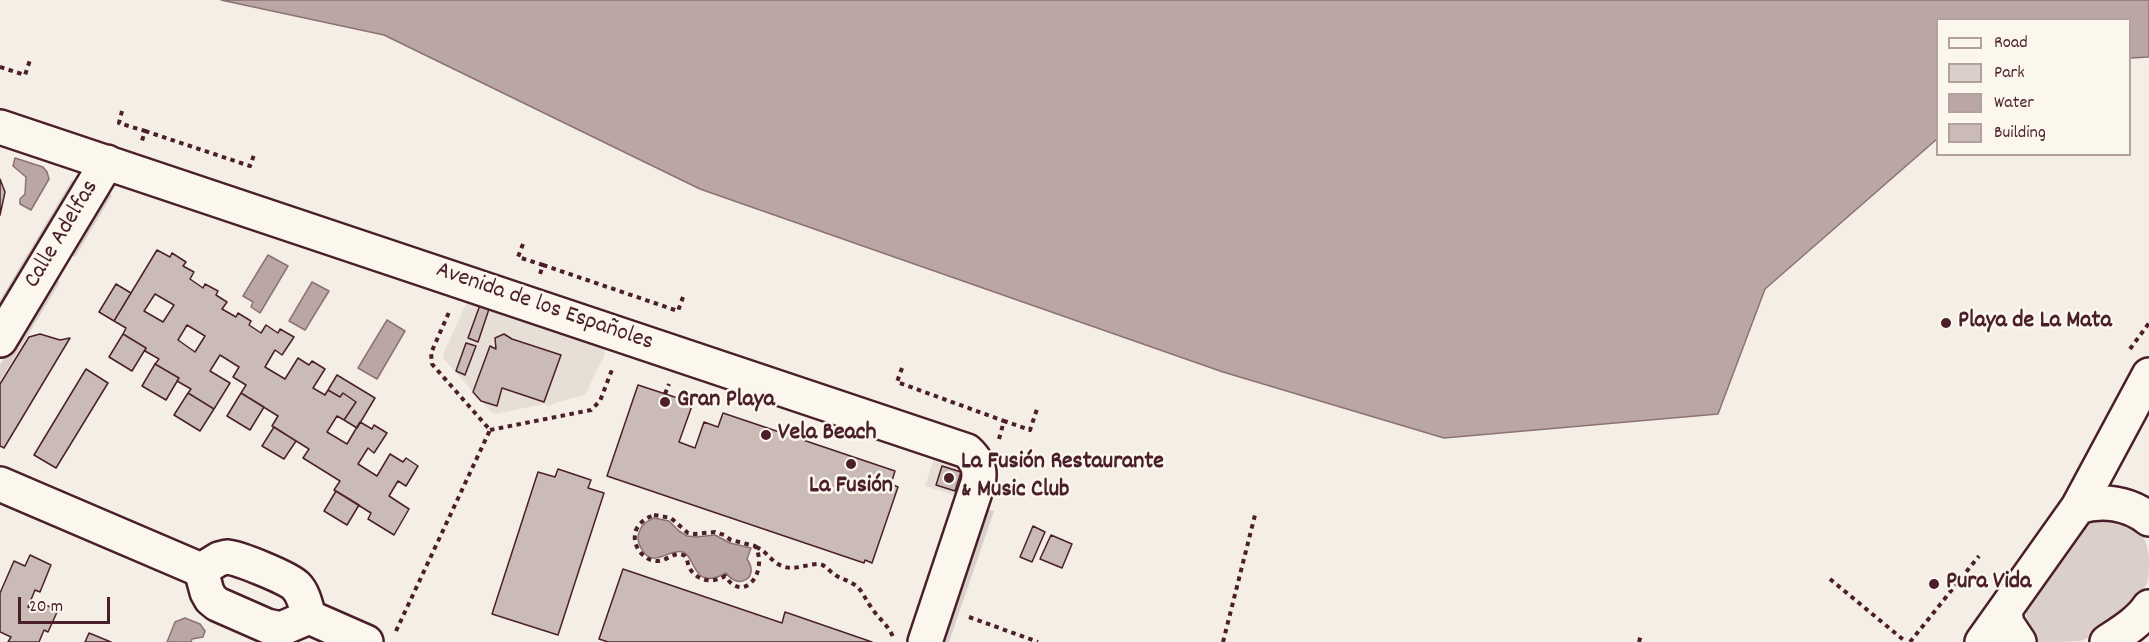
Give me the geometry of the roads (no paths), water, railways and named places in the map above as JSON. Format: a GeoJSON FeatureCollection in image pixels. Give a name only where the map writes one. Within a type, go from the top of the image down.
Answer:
{"type":"FeatureCollection","features":[{"type":"Feature","properties":{"kind":"street","name":"Avenida de los Españoles"},"geometry":{"type":"LineString","coordinates":[[0,127],[625,335],[961,449],[971,455],[987,452],[925,642]]}},
{"type":"Feature","properties":{"kind":"street","name":"Calle Adelfas"},"geometry":{"type":"LineString","coordinates":[[0,340],[107,162]]}},
{"type":"Feature","properties":{"kind":"street"},"geometry":{"type":"LineString","coordinates":[[1982,642],[2078,507],[2149,375]]}},
{"type":"Feature","properties":{"kind":"street"},"geometry":{"type":"LineString","coordinates":[[0,484],[201,570]]}},
{"type":"Feature","properties":{"kind":"street"},"geometry":{"type":"LineString","coordinates":[[2078,507],[2090,503],[2118,505],[2138,510],[2149,519]]}},
{"type":"Feature","properties":{"kind":"street"},"geometry":{"type":"LineString","coordinates":[[201,570],[219,559],[235,557],[297,586],[309,616]]}},
{"type":"Feature","properties":{"kind":"street"},"geometry":{"type":"LineString","coordinates":[[201,570],[211,599],[217,604],[267,626],[281,629],[309,616],[379,640]]}},
{"type":"Feature","properties":{"kind":"street"},"geometry":{"type":"LineString","coordinates":[[2108,642],[2127,629],[2149,606]]}},
{"type":"Feature","properties":{"kind":"street"},"geometry":{"type":"LineString","coordinates":[[2005,612],[2007,624],[2019,642]]}},
{"type":"Feature","properties":{"kind":"water"},"geometry":{"type":"Polygon","coordinates":[[[221,0],[2149,0],[2149,57],[2131,58],[2131,18],[1936,18],[1936,140],[1765,289],[1718,414],[1444,438],[1223,372],[700,189],[384,35],[221,0]]]}},
{"type":"Feature","properties":{"kind":"water"},"geometry":{"type":"Polygon","coordinates":[[[15,158],[43,167],[47,172],[49,179],[31,210],[20,204],[20,199],[25,194],[26,177],[13,166],[15,158]]]}},
{"type":"Feature","properties":{"kind":"water"},"geometry":{"type":"Polygon","coordinates":[[[268,255],[288,266],[260,313],[251,307],[253,302],[243,296],[268,255]]]}},
{"type":"Feature","properties":{"kind":"water"},"geometry":{"type":"Polygon","coordinates":[[[312,282],[329,291],[305,330],[289,321],[312,282]]]}},
{"type":"Feature","properties":{"kind":"water"},"geometry":{"type":"Polygon","coordinates":[[[387,320],[405,331],[377,379],[358,368],[387,320]]]}},
{"type":"Feature","properties":{"kind":"water"},"geometry":{"type":"Polygon","coordinates":[[[654,518],[669,521],[687,536],[715,535],[730,543],[751,548],[747,559],[751,571],[749,576],[742,581],[731,578],[726,573],[715,578],[707,578],[701,576],[683,552],[673,552],[656,558],[646,555],[639,544],[638,535],[644,524],[654,518]]]}},
{"type":"Feature","properties":{"kind":"water"},"geometry":{"type":"Polygon","coordinates":[[[185,618],[200,624],[205,631],[203,637],[192,639],[191,642],[167,642],[175,622],[185,618]]]}},
{"type":"Feature","properties":{"kind":"place","name":"Playa de La Mata"},"geometry":{"type":"Point","coordinates":[1946,323]}},
{"type":"Feature","properties":{"kind":"place","name":"Gran Playa"},"geometry":{"type":"Point","coordinates":[665,402]}},
{"type":"Feature","properties":{"kind":"place","name":"Vela Beach"},"geometry":{"type":"Point","coordinates":[766,435]}},
{"type":"Feature","properties":{"kind":"place","name":"La Fusión"},"geometry":{"type":"Point","coordinates":[851,464]}},
{"type":"Feature","properties":{"kind":"place","name":"La Fusión Restaurante & Music Club"},"geometry":{"type":"Point","coordinates":[949,478]}},
{"type":"Feature","properties":{"kind":"place","name":"Pura Vida"},"geometry":{"type":"Point","coordinates":[1934,584]}}]}
